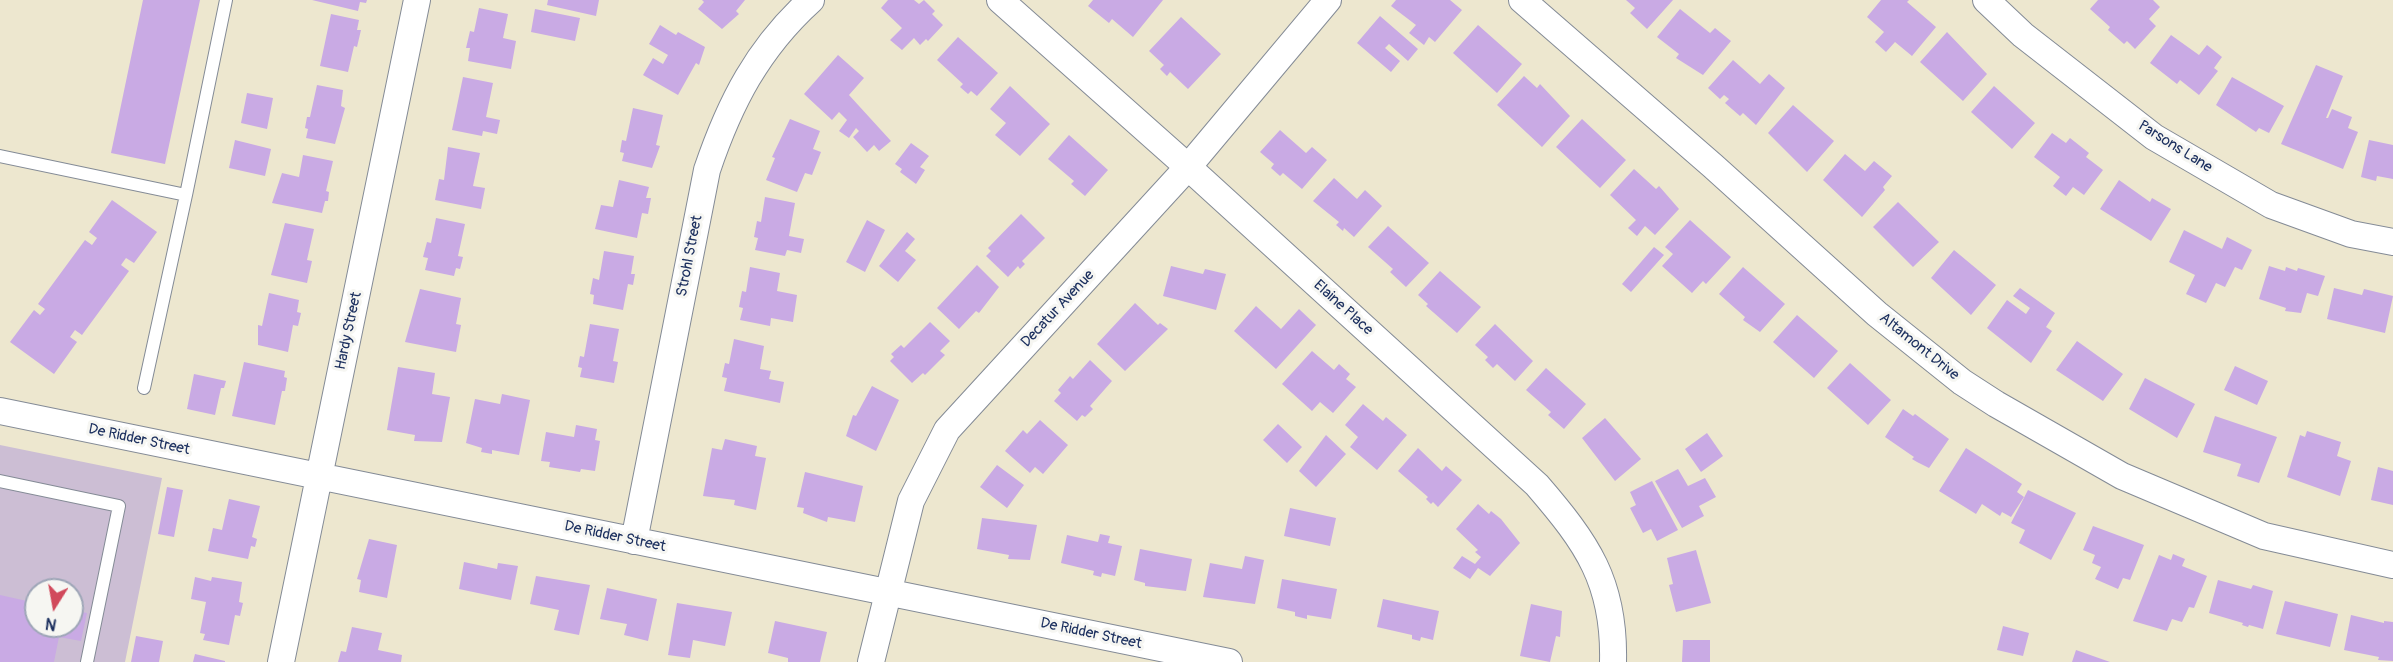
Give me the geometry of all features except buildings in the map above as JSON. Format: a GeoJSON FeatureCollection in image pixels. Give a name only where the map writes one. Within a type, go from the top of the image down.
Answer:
{"type":"FeatureCollection","features":[{"type":"Feature","properties":{"kind":"street","name":"Hardy Street"},"geometry":{"type":"LineString","coordinates":[[281,662],[317,476],[417,0]]}},
{"type":"Feature","properties":{"kind":"street","name":"Strohl Street"},"geometry":{"type":"LineString","coordinates":[[634,541],[707,170],[721,128],[748,74],[783,26],[811,0]]}},
{"type":"Feature","properties":{"kind":"street","name":"Elaine Place"},"geometry":{"type":"LineString","coordinates":[[1000,0],[1188,167],[1537,485],[1575,529],[1594,561],[1607,601],[1613,662]]}},
{"type":"Feature","properties":{"kind":"street","name":"Decatur Avenue"},"geometry":{"type":"LineString","coordinates":[[871,662],[911,501],[947,430],[1188,167],[1328,0]]}},
{"type":"Feature","properties":{"kind":"street","name":"Altamont Drive"},"geometry":{"type":"LineString","coordinates":[[1522,0],[1713,166],[1877,314],[1962,382],[2122,476],[2264,536],[2393,565]]}},
{"type":"Feature","properties":{"kind":"street","name":"Parsons Lane"},"geometry":{"type":"LineString","coordinates":[[1986,0],[2023,35],[2154,137],[2271,205],[2350,234],[2393,242]]}},
{"type":"Feature","properties":{"kind":"street","name":"De Ridder Street"},"geometry":{"type":"LineString","coordinates":[[0,411],[1229,662]]}},
{"type":"Feature","properties":{"kind":"lane"},"geometry":{"type":"LineString","coordinates":[[144,388],[226,0]]}},
{"type":"Feature","properties":{"kind":"lane"},"geometry":{"type":"LineString","coordinates":[[0,156],[186,195]]}},
{"type":"Feature","properties":{"kind":"lane"},"geometry":{"type":"LineString","coordinates":[[0,481],[119,506],[87,662]]}},
{"type":"Feature","properties":{"kind":"shaded area"},"geometry":{"type":"Polygon","coordinates":[[[0,445],[162,478],[125,662],[0,662],[0,445]]]}}]}
